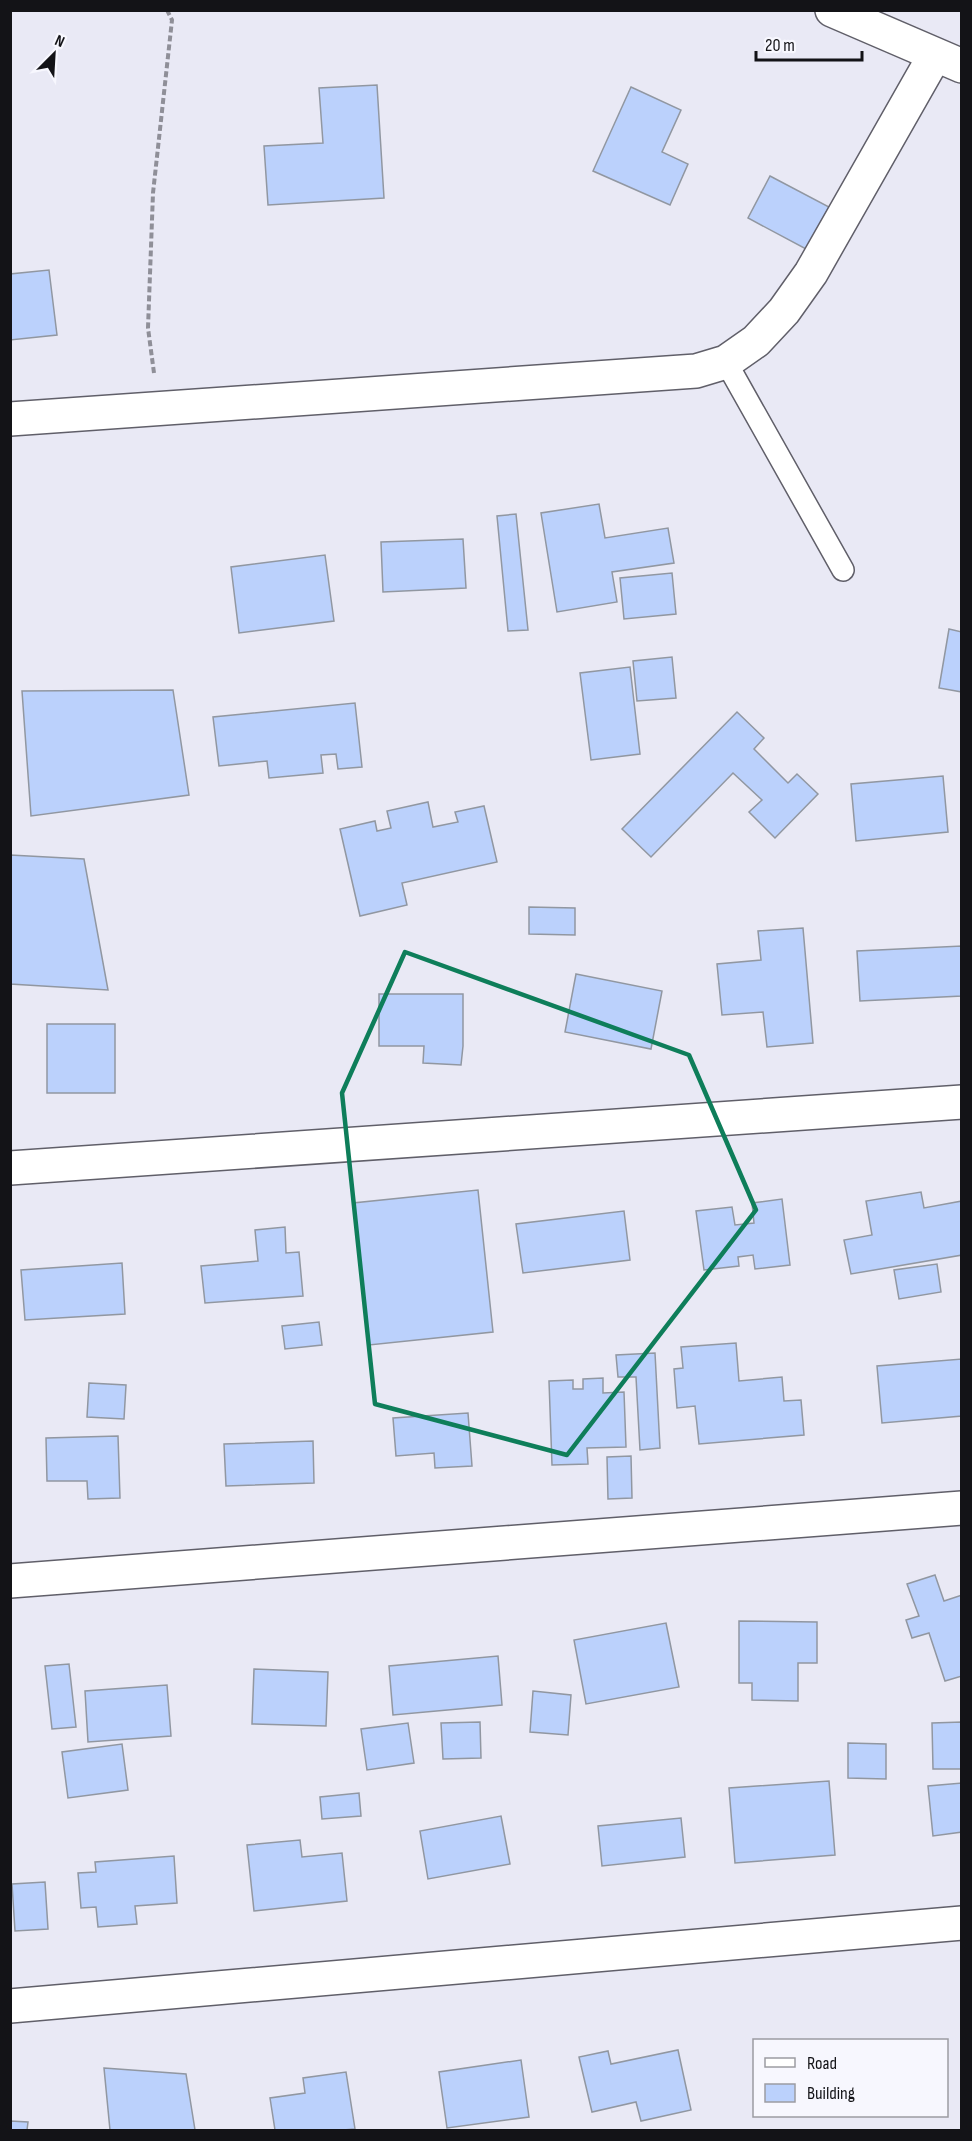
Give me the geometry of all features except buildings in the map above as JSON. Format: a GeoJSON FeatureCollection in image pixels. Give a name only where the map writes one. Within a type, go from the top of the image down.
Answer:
{"type":"FeatureCollection","features":[{"type":"Feature","properties":{"kind":"street"},"geometry":{"type":"LineString","coordinates":[[10,419],[696,371],[726,363],[756,341],[784,311],[812,273],[948,60],[832,10]]}},
{"type":"Feature","properties":{"kind":"street"},"geometry":{"type":"LineString","coordinates":[[10,1168],[962,1102]]}},
{"type":"Feature","properties":{"kind":"street"},"geometry":{"type":"LineString","coordinates":[[10,1581],[962,1508]]}},
{"type":"Feature","properties":{"kind":"street"},"geometry":{"type":"LineString","coordinates":[[10,2006],[962,1923]]}},
{"type":"Feature","properties":{"kind":"lane"},"geometry":{"type":"LineString","coordinates":[[726,363],[843,570]]}},
{"type":"Feature","properties":{"kind":"path"},"geometry":{"type":"LineString","coordinates":[[159,408],[147,328],[153,194],[172,20],[167,10]]}},
{"type":"Feature","properties":{"kind":"highlighted area"},"geometry":{"type":"Polygon","coordinates":[[[405,952],[689,1055],[756,1210],[567,1455],[375,1404],[342,1093],[405,952]]]}}]}
